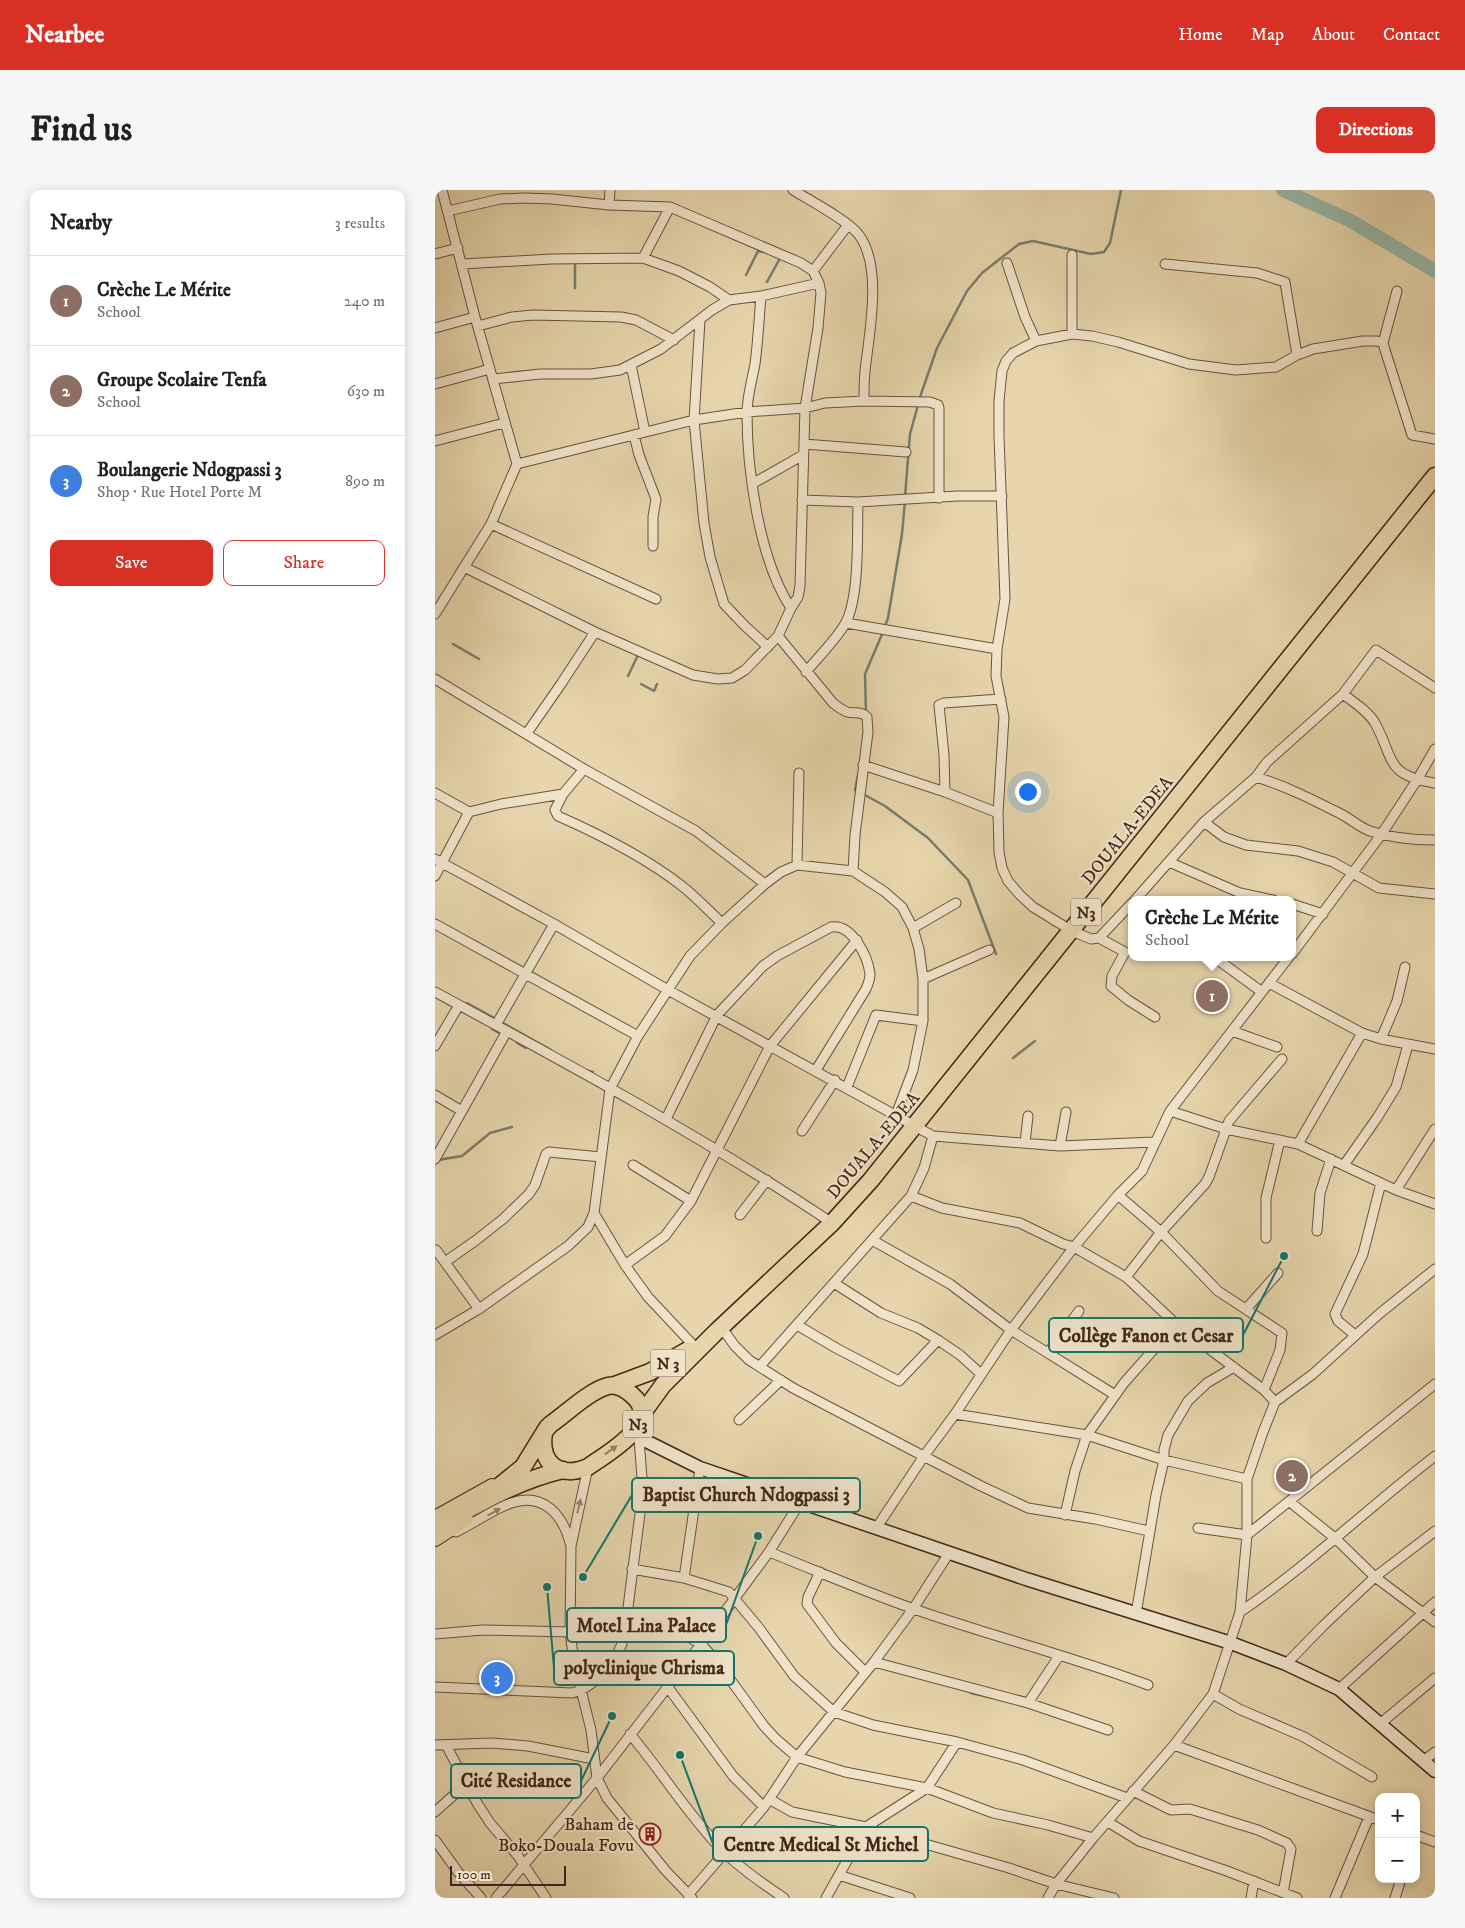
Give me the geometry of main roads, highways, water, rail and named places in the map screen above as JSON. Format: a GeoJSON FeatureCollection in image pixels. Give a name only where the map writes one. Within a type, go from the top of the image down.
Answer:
{"type":"FeatureCollection","features":[{"type":"Feature","properties":{"kind":"highway","name":"DOUALA-EDEA"},"geometry":{"type":"LineString","coordinates":[[719,1329],[832,1223],[871,1180],[1435,476]]}},
{"type":"Feature","properties":{"kind":"highway","name":"N 3"},"geometry":{"type":"LineString","coordinates":[[615,1385],[650,1372],[719,1329]]}},
{"type":"Feature","properties":{"kind":"highway","name":"N 3"},"geometry":{"type":"LineString","coordinates":[[642,1414],[663,1385],[719,1329]]}},
{"type":"Feature","properties":{"kind":"highway","name":"N3"},"geometry":{"type":"LineString","coordinates":[[435,1528],[515,1480],[563,1470],[574,1471],[588,1466],[636,1436],[642,1414],[641,1406],[627,1390],[615,1385],[599,1390],[551,1424],[515,1480]]}},
{"type":"Feature","properties":{"kind":"highway"},"geometry":{"type":"LineString","coordinates":[[544,1433],[543,1452],[552,1465],[563,1470]]}},
{"type":"Feature","properties":{"kind":"main road"},"geometry":{"type":"LineString","coordinates":[[636,1436],[700,1468],[949,1553],[1231,1643],[1286,1664],[1339,1689],[1435,1771]]}},
{"type":"Feature","properties":{"kind":"main road","name":"N3"},"geometry":{"type":"LineString","coordinates":[[435,1518],[515,1480]]}},
{"type":"Feature","properties":{"kind":"main road","name":"N3"},"geometry":{"type":"LineString","coordinates":[[435,1540],[515,1480]]}},
{"type":"Feature","properties":{"kind":"waterway"},"geometry":{"type":"LineString","coordinates":[[919,400],[937,348],[967,291],[982,273],[1019,244],[1033,241],[1091,254],[1104,252],[1110,243],[1121,190]]}},
{"type":"Feature","properties":{"kind":"waterway"},"geometry":{"type":"LineString","coordinates":[[1283,190],[1351,221],[1435,271]]}},
{"type":"Feature","properties":{"kind":"waterway"},"geometry":{"type":"LineString","coordinates":[[746,275],[758,251],[764,252]]}},
{"type":"Feature","properties":{"kind":"waterway"},"geometry":{"type":"LineString","coordinates":[[767,282],[779,257]]}},
{"type":"Feature","properties":{"kind":"waterway"},"geometry":{"type":"LineString","coordinates":[[575,265],[575,288]]}},
{"type":"Feature","properties":{"kind":"waterway"},"geometry":{"type":"LineString","coordinates":[[905,496],[910,434],[918,405]]}},
{"type":"Feature","properties":{"kind":"waterway"},"geometry":{"type":"LineString","coordinates":[[885,626],[902,534],[905,501]]}},
{"type":"Feature","properties":{"kind":"waterway"},"geometry":{"type":"LineString","coordinates":[[866,713],[865,674],[883,632]]}},
{"type":"Feature","properties":{"kind":"waterway"},"geometry":{"type":"LineString","coordinates":[[453,644],[479,659]]}},
{"type":"Feature","properties":{"kind":"waterway"},"geometry":{"type":"LineString","coordinates":[[628,676],[638,655],[635,654]]}},
{"type":"Feature","properties":{"kind":"waterway"},"geometry":{"type":"LineString","coordinates":[[641,684],[654,691],[657,684]]}},
{"type":"Feature","properties":{"kind":"waterway"},"geometry":{"type":"LineString","coordinates":[[858,775],[855,790],[858,792]]}},
{"type":"Feature","properties":{"kind":"waterway"},"geometry":{"type":"LineString","coordinates":[[863,794],[885,806],[928,838],[968,880],[996,954]]}},
{"type":"Feature","properties":{"kind":"waterway"},"geometry":{"type":"LineString","coordinates":[[467,1003],[496,1019]]}},
{"type":"Feature","properties":{"kind":"waterway"},"geometry":{"type":"LineString","coordinates":[[501,1022],[551,1050]]}},
{"type":"Feature","properties":{"kind":"waterway"},"geometry":{"type":"LineString","coordinates":[[492,1029],[499,1033]]}},
{"type":"Feature","properties":{"kind":"waterway"},"geometry":{"type":"LineString","coordinates":[[1013,1058],[1035,1041]]}},
{"type":"Feature","properties":{"kind":"waterway"},"geometry":{"type":"LineString","coordinates":[[517,1043],[526,1048]]}},
{"type":"Feature","properties":{"kind":"waterway"},"geometry":{"type":"LineString","coordinates":[[585,1070],[593,1072]]}},
{"type":"Feature","properties":{"kind":"waterway"},"geometry":{"type":"LineString","coordinates":[[438,1160],[462,1156],[490,1133],[512,1127]]}},
{"type":"Feature","properties":{"kind":"waterway"},"geometry":{"type":"LineString","coordinates":[[816,1494],[823,1484]]}},
{"type":"Feature","properties":{"kind":"waterway"},"geometry":{"type":"LineString","coordinates":[[971,1693],[993,1698]]}},
{"type":"Feature","properties":{"kind":"place","name":"Crèche Le Mérite"},"geometry":{"type":"Point","coordinates":[1212,996]}},
{"type":"Feature","properties":{"kind":"place","name":"Collège Fanon et Cesar"},"geometry":{"type":"Point","coordinates":[1284,1256]}},
{"type":"Feature","properties":{"kind":"place","name":"Groupe Scolaire Tenfa"},"geometry":{"type":"Point","coordinates":[1292,1476]}},
{"type":"Feature","properties":{"kind":"place","name":"Motel Lina Palace"},"geometry":{"type":"Point","coordinates":[758,1536]}},
{"type":"Feature","properties":{"kind":"place","name":"Baptist Church Ndogpassi 3"},"geometry":{"type":"Point","coordinates":[583,1577]}},
{"type":"Feature","properties":{"kind":"place","name":"polyclinique Chrisma"},"geometry":{"type":"Point","coordinates":[547,1587]}},
{"type":"Feature","properties":{"kind":"place","name":"Boulangerie Ndogpassi 3"},"geometry":{"type":"Point","coordinates":[497,1678]}},
{"type":"Feature","properties":{"kind":"place","name":"Cité Residance"},"geometry":{"type":"Point","coordinates":[612,1716]}},
{"type":"Feature","properties":{"kind":"place","name":"Centre Medical St Michel"},"geometry":{"type":"Point","coordinates":[680,1755]}},
{"type":"Feature","properties":{"kind":"place","name":"Baham de Boko-Douala Fovu"},"geometry":{"type":"Point","coordinates":[650,1834]}}]}
